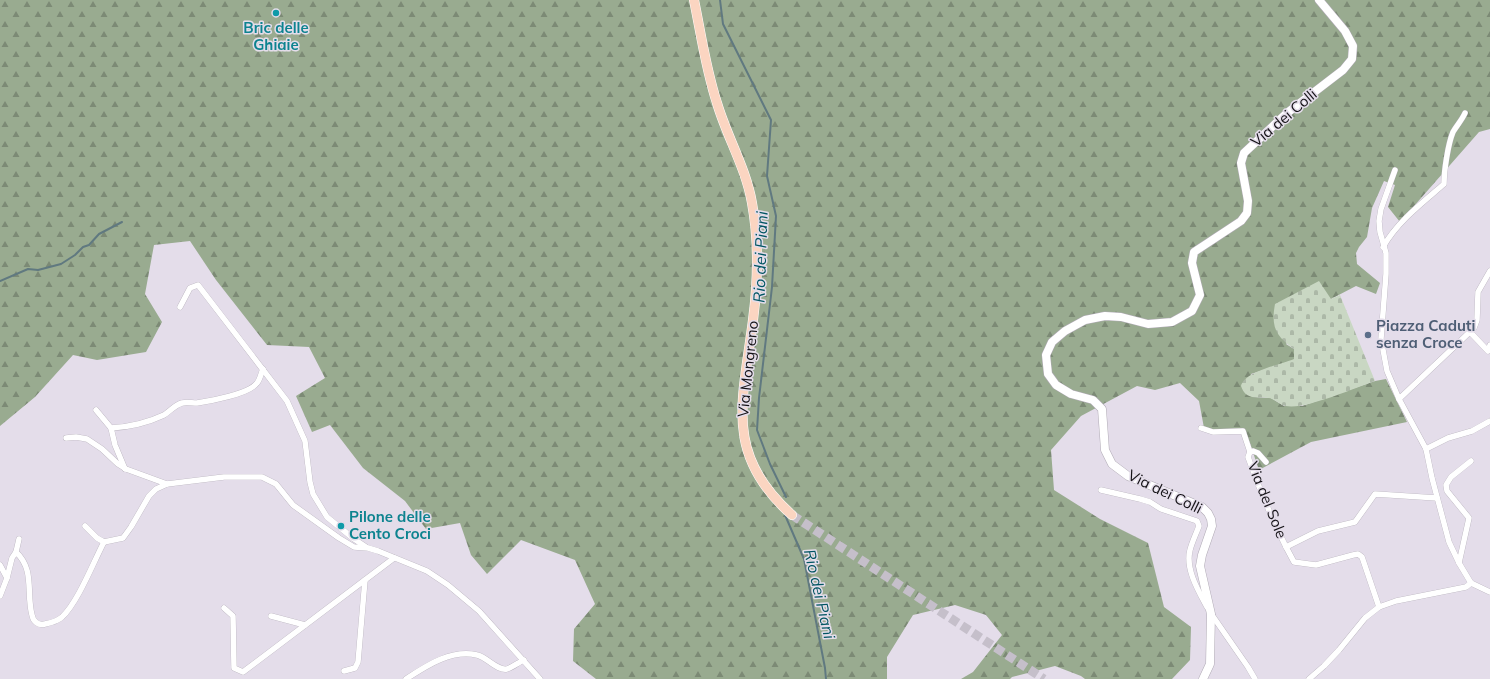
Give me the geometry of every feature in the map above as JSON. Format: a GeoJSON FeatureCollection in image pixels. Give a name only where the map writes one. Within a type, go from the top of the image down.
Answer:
{"type":"FeatureCollection","features":[{"type":"Feature","properties":{"kind":"main road","name":"Via Mongreno"},"geometry":{"type":"LineString","coordinates":[[694,0],[707,66],[717,103],[744,173],[755,219],[758,268],[753,319],[745,374],[742,408],[743,434],[750,461],[756,473],[773,496],[792,515]]}},
{"type":"Feature","properties":{"kind":"street","name":"Via dei Colli"},"geometry":{"type":"LineString","coordinates":[[1202,679],[1210,664],[1211,614],[1200,566],[1202,555],[1212,526],[1208,513],[1202,507],[1128,476],[1112,464],[1105,450],[1102,409],[1093,400],[1071,394],[1056,385],[1048,374],[1046,356],[1052,342],[1065,331],[1085,320],[1104,316],[1120,317],[1148,324],[1172,322],[1192,312],[1200,294],[1192,263],[1194,252],[1241,221],[1247,213],[1248,201],[1241,163],[1244,153],[1287,113],[1343,70],[1352,59],[1353,46],[1319,0]]}},
{"type":"Feature","properties":{"kind":"street"},"geometry":{"type":"LineString","coordinates":[[1383,246],[1396,229],[1414,210],[1444,184],[1444,170],[1454,132],[1463,119],[1465,113]]}},
{"type":"Feature","properties":{"kind":"street"},"geometry":{"type":"LineString","coordinates":[[1395,170],[1381,209],[1379,222],[1383,246],[1386,253],[1386,274],[1381,339],[1387,371],[1399,399],[1426,449],[1449,542],[1471,583],[1489,591]]}},
{"type":"Feature","properties":{"kind":"street"},"geometry":{"type":"LineString","coordinates":[[1399,399],[1470,332],[1476,324],[1478,292],[1490,271]]}},
{"type":"Feature","properties":{"kind":"street"},"geometry":{"type":"LineString","coordinates":[[180,307],[190,288],[198,285],[287,401],[305,441],[313,494],[327,517],[354,539],[368,548],[427,571],[464,598],[479,611],[540,679]]}},
{"type":"Feature","properties":{"kind":"street"},"geometry":{"type":"LineString","coordinates":[[1470,332],[1488,351],[1490,345]]}},
{"type":"Feature","properties":{"kind":"street"},"geometry":{"type":"LineString","coordinates":[[111,428],[144,423],[164,414],[184,402],[195,403],[217,400],[233,395],[251,388],[257,383],[263,369]]}},
{"type":"Feature","properties":{"kind":"street"},"geometry":{"type":"LineString","coordinates":[[96,410],[111,428],[115,445],[126,469]]}},
{"type":"Feature","properties":{"kind":"street"},"geometry":{"type":"LineString","coordinates":[[1426,449],[1448,438],[1472,431],[1490,421]]}},
{"type":"Feature","properties":{"kind":"street","name":"Via del Sole"},"geometry":{"type":"LineString","coordinates":[[1201,428],[1213,432],[1242,431],[1250,452],[1248,457],[1258,486],[1272,519],[1294,562],[1316,565],[1358,554],[1362,557],[1379,607]]}},
{"type":"Feature","properties":{"kind":"street"},"geometry":{"type":"LineString","coordinates":[[66,438],[76,437],[87,439],[102,449],[118,464],[126,469],[167,484]]}},
{"type":"Feature","properties":{"kind":"street","name":"Via del Sole"},"geometry":{"type":"LineString","coordinates":[[1250,452],[1253,451],[1258,453],[1266,462]]}},
{"type":"Feature","properties":{"kind":"street"},"geometry":{"type":"LineString","coordinates":[[1459,563],[1469,518],[1447,491],[1446,485],[1451,477],[1471,461]]}},
{"type":"Feature","properties":{"kind":"street"},"geometry":{"type":"LineString","coordinates":[[85,526],[96,538],[104,542],[123,538],[149,496],[156,489],[167,484],[224,477],[262,477],[276,484],[293,505],[339,538],[354,547],[368,548]]}},
{"type":"Feature","properties":{"kind":"street"},"geometry":{"type":"LineString","coordinates":[[1101,490],[1150,502],[1161,509],[1197,521],[1199,526],[1190,551],[1189,561],[1192,572],[1201,595],[1211,614],[1255,679]]}},
{"type":"Feature","properties":{"kind":"street"},"geometry":{"type":"LineString","coordinates":[[1286,547],[1318,531],[1355,522],[1375,494],[1437,498]]}},
{"type":"Feature","properties":{"kind":"street"},"geometry":{"type":"LineString","coordinates":[[0,596],[7,578],[12,558],[16,552],[19,539]]}},
{"type":"Feature","properties":{"kind":"street"},"geometry":{"type":"LineString","coordinates":[[16,552],[24,559],[29,576],[32,616],[36,623],[42,625],[61,618],[75,599],[104,542]]}},
{"type":"Feature","properties":{"kind":"street"},"geometry":{"type":"LineString","coordinates":[[224,608],[233,616],[234,668],[243,672],[394,558]]}},
{"type":"Feature","properties":{"kind":"street"},"geometry":{"type":"LineString","coordinates":[[0,565],[7,578]]}},
{"type":"Feature","properties":{"kind":"street"},"geometry":{"type":"LineString","coordinates":[[344,671],[355,668],[358,662],[365,580]]}},
{"type":"Feature","properties":{"kind":"street"},"geometry":{"type":"LineString","coordinates":[[1309,679],[1339,650],[1365,618],[1379,607],[1396,601],[1466,587],[1471,583]]}},
{"type":"Feature","properties":{"kind":"street"},"geometry":{"type":"LineString","coordinates":[[271,616],[305,625]]}},
{"type":"Feature","properties":{"kind":"street"},"geometry":{"type":"LineString","coordinates":[[406,679],[424,667],[454,655],[478,655],[499,668],[506,669],[524,660]]}},
{"type":"Feature","properties":{"kind":"green space"},"geometry":{"type":"Polygon","coordinates":[[[0,0],[1490,0],[1490,129],[1479,132],[1400,222],[1388,207],[1395,185],[1384,181],[1372,208],[1367,237],[1356,253],[1357,264],[1380,283],[1376,294],[1356,286],[1331,299],[1286,344],[1294,349],[1294,360],[1251,374],[1252,397],[1271,398],[1284,406],[1302,406],[1375,381],[1386,379],[1407,422],[1311,442],[1259,470],[1245,429],[1222,432],[1204,428],[1199,401],[1180,383],[1155,390],[1137,386],[1081,416],[1051,450],[1054,490],[1100,519],[1148,543],[1164,607],[1191,627],[1190,660],[1172,679],[1085,679],[1055,666],[1012,677],[1010,679],[961,679],[973,672],[1002,635],[986,615],[955,605],[913,615],[887,657],[887,679],[596,679],[573,661],[574,629],[595,604],[575,560],[521,540],[487,574],[471,555],[460,523],[426,529],[405,501],[363,468],[330,425],[312,432],[296,396],[325,378],[309,347],[267,345],[216,280],[190,241],[154,245],[145,294],[162,322],[146,352],[97,360],[73,355],[35,397],[0,426],[0,0]]]}},
{"type":"Feature","properties":{"kind":"green space"},"geometry":{"type":"Polygon","coordinates":[[[1319,281],[1331,299],[1340,295],[1375,381],[1305,405],[1286,406],[1269,398],[1249,396],[1243,391],[1241,386],[1249,376],[1256,372],[1294,359],[1294,349],[1282,340],[1276,330],[1274,324],[1275,304],[1319,281]]]}},
{"type":"Feature","properties":{"kind":"waterway","name":"Rio dei Piani"},"geometry":{"type":"LineString","coordinates":[[720,0],[723,24],[771,120],[767,176],[776,216],[772,287],[759,398],[757,430],[770,464],[786,497]]}},
{"type":"Feature","properties":{"kind":"waterway"},"geometry":{"type":"LineString","coordinates":[[0,281],[28,269],[38,270],[61,264],[75,255],[83,247],[89,245],[99,234],[122,222]]}},
{"type":"Feature","properties":{"kind":"waterway","name":"Rio dei Piani"},"geometry":{"type":"LineString","coordinates":[[785,515],[804,559],[826,679]]}},
{"type":"Feature","properties":{"kind":"tunnel"},"geometry":{"type":"LineString","coordinates":[[792,515],[1044,679]]}},
{"type":"Feature","properties":{"kind":"place","name":"Bric delle Ghiaie"},"geometry":{"type":"Point","coordinates":[276,13]}},
{"type":"Feature","properties":{"kind":"place","name":"Piazza Caduti senza Croce"},"geometry":{"type":"Point","coordinates":[1368,335]}},
{"type":"Feature","properties":{"kind":"place","name":"Pilone delle Cento Croci"},"geometry":{"type":"Point","coordinates":[341,526]}}]}
